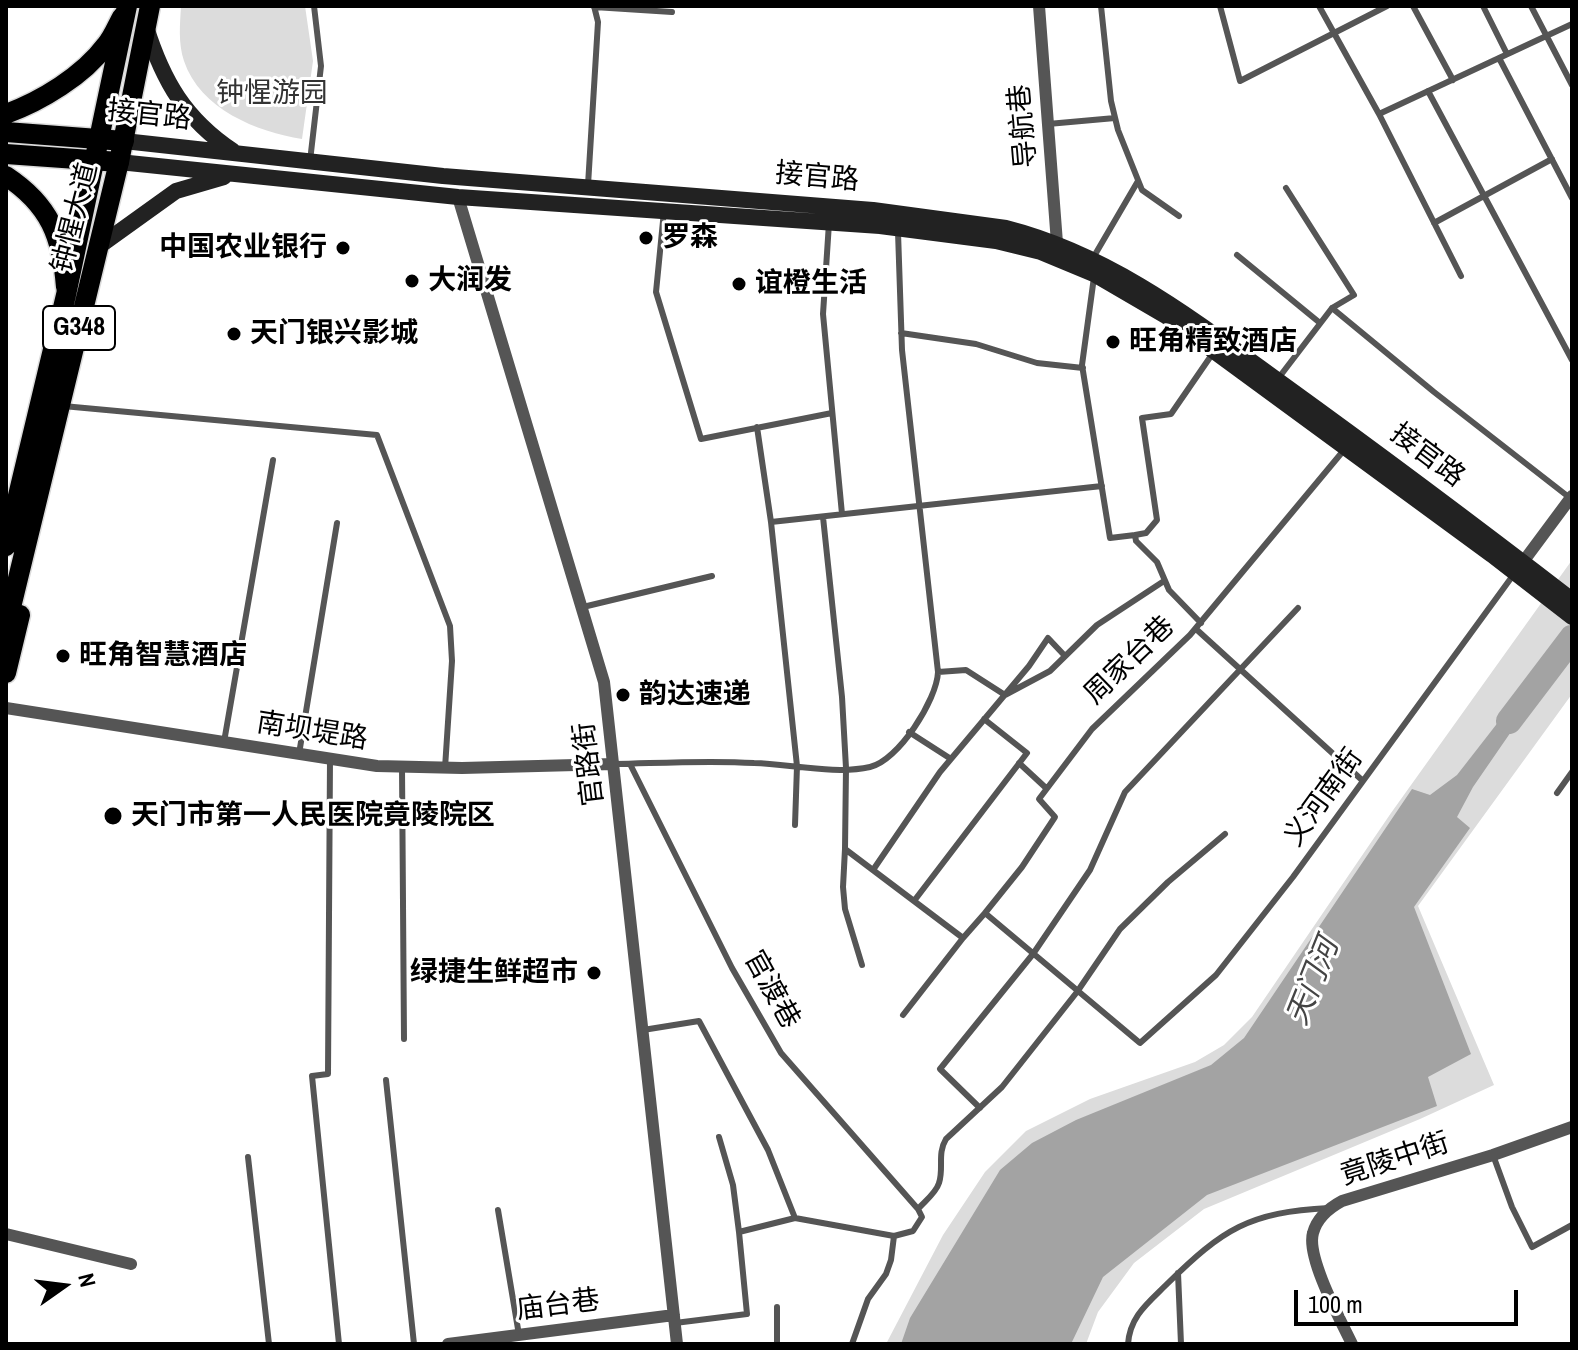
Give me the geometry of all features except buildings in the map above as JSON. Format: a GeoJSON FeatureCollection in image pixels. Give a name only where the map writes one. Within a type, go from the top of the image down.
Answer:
{"type":"FeatureCollection","features":[{"type":"Feature","properties":{"kind":"main road"},"geometry":{"type":"LineString","coordinates":[[6,114],[49,93],[80,71],[106,46],[126,7]]}},
{"type":"Feature","properties":{"kind":"main road","name":"钟惺大道"},"geometry":{"type":"LineString","coordinates":[[6,628],[50,404],[66,295],[126,7]]}},
{"type":"Feature","properties":{"kind":"main road"},"geometry":{"type":"LineString","coordinates":[[150,13],[159,66],[193,119],[238,154]]}},
{"type":"Feature","properties":{"kind":"main road","name":"钟惺大道"},"geometry":{"type":"LineString","coordinates":[[6,546],[98,247],[150,13]]}},
{"type":"Feature","properties":{"kind":"main road","name":"接官路"},"geometry":{"type":"LineString","coordinates":[[6,132],[100,138],[310,162],[886,212],[1006,228],[1057,243],[1094,266],[1215,350],[1346,448],[1519,567]]}},
{"type":"Feature","properties":{"kind":"main road","name":"接官路"},"geometry":{"type":"LineString","coordinates":[[6,154],[119,162],[458,197],[898,228],[1018,246],[1094,266],[1159,296],[1277,380],[1519,567]]}},
{"type":"Feature","properties":{"kind":"main road"},"geometry":{"type":"LineString","coordinates":[[98,247],[176,191],[236,174]]}},
{"type":"Feature","properties":{"kind":"main road"},"geometry":{"type":"LineString","coordinates":[[6,176],[42,208],[59,238],[66,295]]}},
{"type":"Feature","properties":{"kind":"main road"},"geometry":{"type":"LineString","coordinates":[[6,500],[20,441],[50,404]]}},
{"type":"Feature","properties":{"kind":"main road"},"geometry":{"type":"LineString","coordinates":[[6,673],[61,443],[50,404]]}},
{"type":"Feature","properties":{"kind":"main road"},"geometry":{"type":"LineString","coordinates":[[1519,567],[1572,600]]}},
{"type":"Feature","properties":{"kind":"main road"},"geometry":{"type":"LineString","coordinates":[[1519,567],[1572,617]]}},
{"type":"Feature","properties":{"kind":"street","name":"导航巷"},"geometry":{"type":"LineString","coordinates":[[1039,6],[1057,243]]}},
{"type":"Feature","properties":{"kind":"street","name":"官路街"},"geometry":{"type":"LineString","coordinates":[[458,197],[604,682],[677,1344]]}},
{"type":"Feature","properties":{"kind":"street"},"geometry":{"type":"LineString","coordinates":[[1519,567],[1571,497]]}},
{"type":"Feature","properties":{"kind":"street","name":"南坝堤路"},"geometry":{"type":"LineString","coordinates":[[6,708],[377,766],[445,768],[614,764]]}},
{"type":"Feature","properties":{"kind":"street","name":"竟陵中街"},"geometry":{"type":"LineString","coordinates":[[1352,1344],[1327,1292],[1312,1246],[1316,1225],[1329,1208],[1572,1127]]}},
{"type":"Feature","properties":{"kind":"street"},"geometry":{"type":"LineString","coordinates":[[6,1234],[131,1264]]}},
{"type":"Feature","properties":{"kind":"street","name":"庙台巷"},"geometry":{"type":"LineString","coordinates":[[448,1344],[519,1335],[546,1338],[674,1319]]}},
{"type":"Feature","properties":{"kind":"lane"},"geometry":{"type":"LineString","coordinates":[[310,162],[321,66],[314,6]]}},
{"type":"Feature","properties":{"kind":"lane"},"geometry":{"type":"LineString","coordinates":[[588,187],[598,22],[594,6],[672,12]]}},
{"type":"Feature","properties":{"kind":"lane"},"geometry":{"type":"LineString","coordinates":[[1101,6],[1115,118],[1138,181],[1150,198],[1179,216]]}},
{"type":"Feature","properties":{"kind":"lane"},"geometry":{"type":"LineString","coordinates":[[1220,6],[1240,81],[1387,6]]}},
{"type":"Feature","properties":{"kind":"lane"},"geometry":{"type":"LineString","coordinates":[[1319,6],[1379,114],[1461,276]]}},
{"type":"Feature","properties":{"kind":"lane"},"geometry":{"type":"LineString","coordinates":[[1413,6],[1453,80]]}},
{"type":"Feature","properties":{"kind":"lane"},"geometry":{"type":"LineString","coordinates":[[1483,6],[1507,54]]}},
{"type":"Feature","properties":{"kind":"lane"},"geometry":{"type":"LineString","coordinates":[[1531,6],[1572,85]]}},
{"type":"Feature","properties":{"kind":"lane"},"geometry":{"type":"LineString","coordinates":[[1379,114],[1572,24]]}},
{"type":"Feature","properties":{"kind":"lane"},"geometry":{"type":"LineString","coordinates":[[1499,58],[1572,198]]}},
{"type":"Feature","properties":{"kind":"lane"},"geometry":{"type":"LineString","coordinates":[[1428,91],[1572,360]]}},
{"type":"Feature","properties":{"kind":"lane"},"geometry":{"type":"LineString","coordinates":[[1048,124],[1115,118]]}},
{"type":"Feature","properties":{"kind":"lane"},"geometry":{"type":"LineString","coordinates":[[1434,223],[1552,159]]}},
{"type":"Feature","properties":{"kind":"lane"},"geometry":{"type":"LineString","coordinates":[[1138,181],[1094,266],[1083,368],[1110,538],[1146,533],[1157,520],[1142,418],[1171,414],[1215,350]]}},
{"type":"Feature","properties":{"kind":"lane"},"geometry":{"type":"LineString","coordinates":[[1277,380],[1332,308],[1354,295],[1286,188]]}},
{"type":"Feature","properties":{"kind":"lane"},"geometry":{"type":"LineString","coordinates":[[664,211],[656,292],[701,439],[832,413]]}},
{"type":"Feature","properties":{"kind":"lane"},"geometry":{"type":"LineString","coordinates":[[829,223],[823,314],[842,514]]}},
{"type":"Feature","properties":{"kind":"lane"},"geometry":{"type":"LineString","coordinates":[[614,764],[692,761],[869,767],[886,761],[897,752],[935,692],[938,672],[901,333],[898,228]]}},
{"type":"Feature","properties":{"kind":"lane"},"geometry":{"type":"LineString","coordinates":[[1237,255],[1320,323]]}},
{"type":"Feature","properties":{"kind":"lane"},"geometry":{"type":"LineString","coordinates":[[1332,308],[1434,392],[1571,497]]}},
{"type":"Feature","properties":{"kind":"lane"},"geometry":{"type":"LineString","coordinates":[[901,333],[976,344],[1037,363],[1083,368]]}},
{"type":"Feature","properties":{"kind":"lane"},"geometry":{"type":"LineString","coordinates":[[50,404],[377,435],[450,626],[452,661],[445,768]]}},
{"type":"Feature","properties":{"kind":"lane"},"geometry":{"type":"LineString","coordinates":[[757,427],[771,522],[797,766],[795,825]]}},
{"type":"Feature","properties":{"kind":"lane","name":"周家台巷"},"geometry":{"type":"LineString","coordinates":[[1046,788],[1092,729],[1198,626],[1346,448]]}},
{"type":"Feature","properties":{"kind":"lane"},"geometry":{"type":"LineString","coordinates":[[224,742],[273,460]]}},
{"type":"Feature","properties":{"kind":"lane"},"geometry":{"type":"LineString","coordinates":[[771,522],[1102,486]]}},
{"type":"Feature","properties":{"kind":"lane"},"geometry":{"type":"LineString","coordinates":[[823,517],[842,697],[846,768],[843,887],[845,909],[862,965]]}},
{"type":"Feature","properties":{"kind":"lane"},"geometry":{"type":"LineString","coordinates":[[299,754],[337,523]]}},
{"type":"Feature","properties":{"kind":"lane"},"geometry":{"type":"LineString","coordinates":[[1135,535],[1136,541],[1157,562],[1164,581],[1198,626],[1241,670],[1363,781]]}},
{"type":"Feature","properties":{"kind":"lane","name":"义河南街"},"geometry":{"type":"LineString","coordinates":[[1077,992],[1140,1043],[1216,975],[1519,567]]}},
{"type":"Feature","properties":{"kind":"lane"},"geometry":{"type":"LineString","coordinates":[[583,607],[712,576]]}},
{"type":"Feature","properties":{"kind":"lane"},"geometry":{"type":"LineString","coordinates":[[1005,695],[1041,677],[1097,625],[1164,581]]}},
{"type":"Feature","properties":{"kind":"lane"},"geometry":{"type":"LineString","coordinates":[[980,1108],[940,1069],[1033,954],[1090,870],[1125,792],[1298,608]]}},
{"type":"Feature","properties":{"kind":"lane"},"geometry":{"type":"LineString","coordinates":[[873,870],[951,759],[1048,638],[1065,656]]}},
{"type":"Feature","properties":{"kind":"lane"},"geometry":{"type":"LineString","coordinates":[[938,672],[966,670],[1005,695]]}},
{"type":"Feature","properties":{"kind":"lane"},"geometry":{"type":"LineString","coordinates":[[914,901],[1027,753],[984,719]]}},
{"type":"Feature","properties":{"kind":"lane"},"geometry":{"type":"LineString","coordinates":[[909,732],[951,759]]}},
{"type":"Feature","properties":{"kind":"lane"},"geometry":{"type":"LineString","coordinates":[[330,759],[328,1074],[312,1076],[339,1344]]}},
{"type":"Feature","properties":{"kind":"lane"},"geometry":{"type":"LineString","coordinates":[[903,1015],[1022,867],[1055,817],[1039,799],[1046,788],[1019,763]]}},
{"type":"Feature","properties":{"kind":"lane","name":"官渡巷"},"geometry":{"type":"LineString","coordinates":[[630,764],[732,968],[781,1053],[918,1209]]}},
{"type":"Feature","properties":{"kind":"lane"},"geometry":{"type":"LineString","coordinates":[[402,767],[404,1039]]}},
{"type":"Feature","properties":{"kind":"lane"},"geometry":{"type":"LineString","coordinates":[[1557,793],[1572,772]]}},
{"type":"Feature","properties":{"kind":"lane"},"geometry":{"type":"LineString","coordinates":[[739,1232],[795,1218],[894,1236],[913,1231],[922,1217],[918,1209],[939,1182],[940,1149],[946,1139],[1002,1087],[1077,992],[1120,929],[1168,882],[1225,834]]}},
{"type":"Feature","properties":{"kind":"lane"},"geometry":{"type":"LineString","coordinates":[[845,849],[963,938]]}},
{"type":"Feature","properties":{"kind":"lane"},"geometry":{"type":"LineString","coordinates":[[985,913],[1077,992]]}},
{"type":"Feature","properties":{"kind":"lane"},"geometry":{"type":"LineString","coordinates":[[643,1030],[699,1021],[768,1150],[795,1218]]}},
{"type":"Feature","properties":{"kind":"lane"},"geometry":{"type":"LineString","coordinates":[[386,1080],[414,1344]]}},
{"type":"Feature","properties":{"kind":"lane"},"geometry":{"type":"LineString","coordinates":[[674,1319],[747,1314],[733,1185],[719,1137]]}},
{"type":"Feature","properties":{"kind":"lane"},"geometry":{"type":"LineString","coordinates":[[1493,1155],[1512,1207],[1532,1247],[1572,1225]]}},
{"type":"Feature","properties":{"kind":"lane"},"geometry":{"type":"LineString","coordinates":[[248,1157],[269,1344]]}},
{"type":"Feature","properties":{"kind":"lane"},"geometry":{"type":"LineString","coordinates":[[1128,1344],[1129,1331],[1137,1314],[1212,1242],[1235,1228],[1289,1210],[1329,1208]]}},
{"type":"Feature","properties":{"kind":"lane"},"geometry":{"type":"LineString","coordinates":[[498,1210],[519,1335]]}},
{"type":"Feature","properties":{"kind":"lane"},"geometry":{"type":"LineString","coordinates":[[852,1344],[868,1299],[886,1274],[894,1236]]}},
{"type":"Feature","properties":{"kind":"lane"},"geometry":{"type":"LineString","coordinates":[[1178,1273],[1181,1344]]}},
{"type":"Feature","properties":{"kind":"lane"},"geometry":{"type":"LineString","coordinates":[[777,1307],[777,1344]]}},
{"type":"Feature","properties":{"kind":"green space","name":"钟惺游园"},"geometry":{"type":"Polygon","coordinates":[[[181,6],[305,6],[313,61],[302,139],[249,124],[217,105],[203,92],[192,78],[182,54],[181,6]]]}},
{"type":"Feature","properties":{"kind":"green space"},"geometry":{"type":"Polygon","coordinates":[[[1572,560],[1572,694],[1418,906],[1494,1085],[1204,1209],[1134,1263],[1098,1312],[1086,1344],[886,1344],[943,1235],[985,1172],[1026,1131],[1090,1099],[1195,1062],[1224,1045],[1252,1017],[1391,813],[1572,560]]]}},
{"type":"Feature","properties":{"kind":"water"},"geometry":{"type":"Polygon","coordinates":[[[1524,689],[1535,697],[1473,787],[1457,817],[1470,828],[1414,907],[1471,1054],[1428,1077],[1437,1106],[1207,1195],[1103,1277],[1071,1344],[901,1344],[910,1318],[1000,1170],[1032,1143],[1076,1120],[1211,1065],[1244,1038],[1412,789],[1430,795],[1457,775],[1524,689]]]}},
{"type":"Feature","properties":{"kind":"waterway","name":"天门河"},"geometry":{"type":"LineString","coordinates":[[1509,721],[1572,638]]}},
{"type":"Feature","properties":{"kind":"place","name":"罗森"},"geometry":{"type":"Point","coordinates":[646,238]}},
{"type":"Feature","properties":{"kind":"place","name":"中国农业银行"},"geometry":{"type":"Point","coordinates":[343,248]}},
{"type":"Feature","properties":{"kind":"place","name":"大润发"},"geometry":{"type":"Point","coordinates":[412,281]}},
{"type":"Feature","properties":{"kind":"place","name":"谊橙生活"},"geometry":{"type":"Point","coordinates":[739,284]}},
{"type":"Feature","properties":{"kind":"place","name":"天门银兴影城"},"geometry":{"type":"Point","coordinates":[234,334]}},
{"type":"Feature","properties":{"kind":"place","name":"旺角精致酒店"},"geometry":{"type":"Point","coordinates":[1113,342]}},
{"type":"Feature","properties":{"kind":"place","name":"旺角智慧酒店"},"geometry":{"type":"Point","coordinates":[63,656]}},
{"type":"Feature","properties":{"kind":"place","name":"韵达速递"},"geometry":{"type":"Point","coordinates":[623,695]}},
{"type":"Feature","properties":{"kind":"place","name":"天门市第一人民医院竟陵院区"},"geometry":{"type":"Point","coordinates":[113,816]}},
{"type":"Feature","properties":{"kind":"place","name":"绿捷生鲜超市"},"geometry":{"type":"Point","coordinates":[594,973]}}]}
